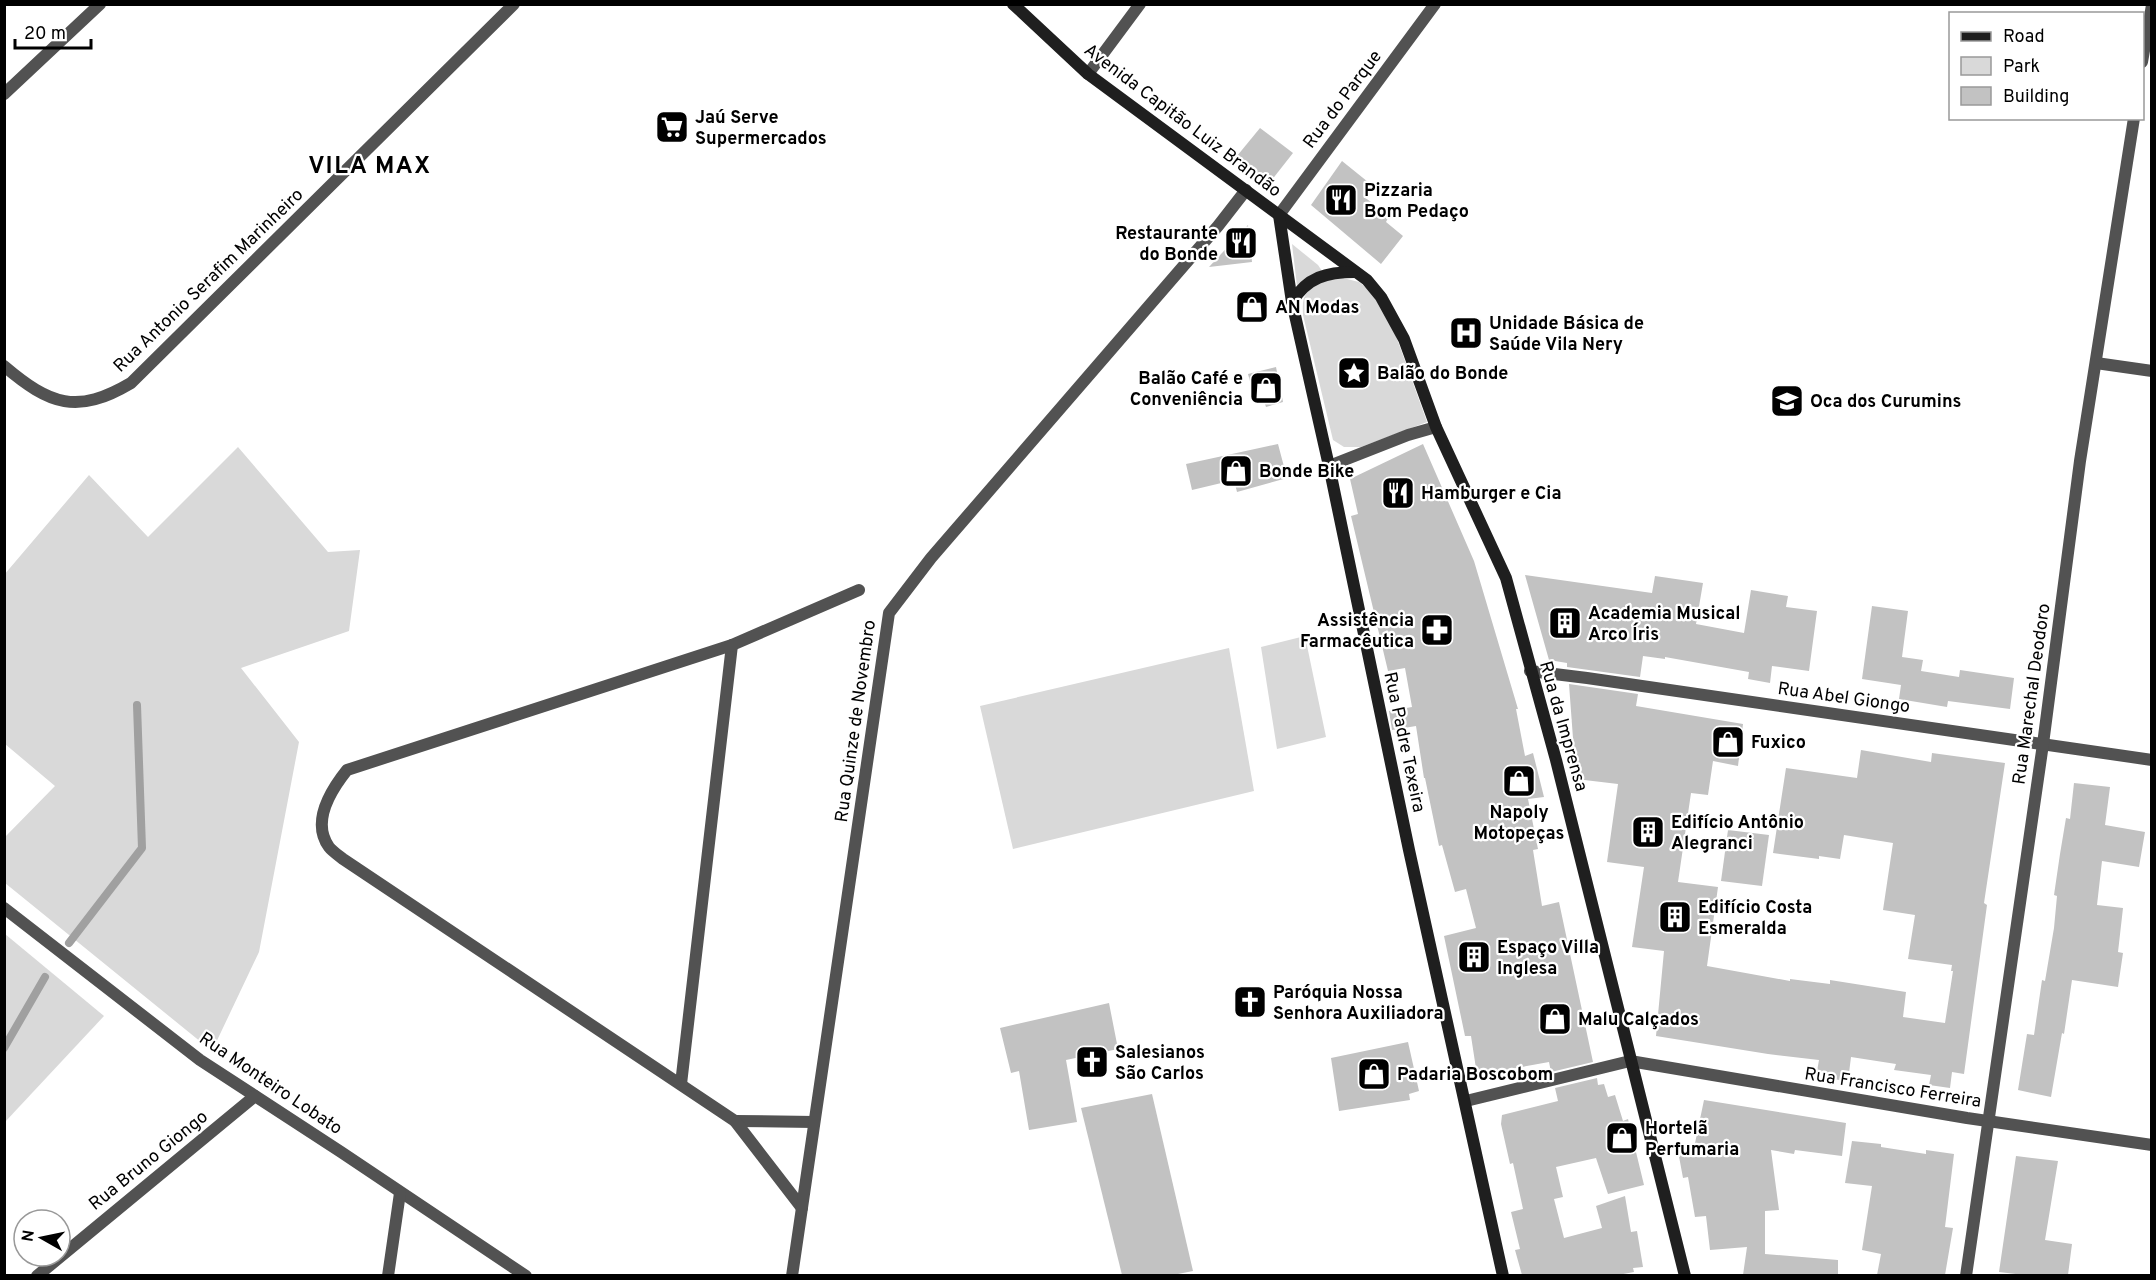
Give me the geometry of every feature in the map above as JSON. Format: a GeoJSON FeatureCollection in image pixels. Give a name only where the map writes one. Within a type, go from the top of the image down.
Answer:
{"type":"FeatureCollection","features":[{"type":"Feature","properties":{"kind":"main road","name":"Avenida Capitão Luiz Brandão"},"geometry":{"type":"LineString","coordinates":[[1013,4],[1088,74],[1279,214]]}},
{"type":"Feature","properties":{"kind":"main road","name":"Rua da Imprensa"},"geometry":{"type":"LineString","coordinates":[[1279,214],[1366,280],[1381,297],[1404,339],[1436,427],[1506,578],[1556,759],[1684,1275]]}},
{"type":"Feature","properties":{"kind":"main road","name":"Rua Padre Texeira"},"geometry":{"type":"LineString","coordinates":[[1279,214],[1292,302],[1503,1275]]}},
{"type":"Feature","properties":{"kind":"main road"},"geometry":{"type":"LineString","coordinates":[[1292,302],[1300,288],[1314,280],[1330,273],[1355,272]]}},
{"type":"Feature","properties":{"kind":"street"},"geometry":{"type":"LineString","coordinates":[[4,93],[100,4]]}},
{"type":"Feature","properties":{"kind":"street","name":"Rua Antonio Serafim Marinheiro"},"geometry":{"type":"LineString","coordinates":[[4,366],[33,390],[57,400],[83,402],[109,396],[131,383],[514,4]]}},
{"type":"Feature","properties":{"kind":"street"},"geometry":{"type":"LineString","coordinates":[[1088,74],[1140,4]]}},
{"type":"Feature","properties":{"kind":"street","name":"Rua do Parque"},"geometry":{"type":"LineString","coordinates":[[1279,214],[1435,4]]}},
{"type":"Feature","properties":{"kind":"street"},"geometry":{"type":"LineString","coordinates":[[2144,49],[2151,5]]}},
{"type":"Feature","properties":{"kind":"street","name":"Rua Marechal Deodoro"},"geometry":{"type":"LineString","coordinates":[[1966,1275],[2043,744],[2080,461],[2134,120]]}},
{"type":"Feature","properties":{"kind":"street","name":"Rua Quinze de Novembro"},"geometry":{"type":"LineString","coordinates":[[792,1275],[889,613],[931,558],[1218,226],[1246,190]]}},
{"type":"Feature","properties":{"kind":"street"},"geometry":{"type":"LineString","coordinates":[[2096,363],[2151,371]]}},
{"type":"Feature","properties":{"kind":"street"},"geometry":{"type":"LineString","coordinates":[[1329,466],[1408,435],[1436,427]]}},
{"type":"Feature","properties":{"kind":"street"},"geometry":{"type":"LineString","coordinates":[[802,1208],[735,1121],[343,859],[330,848],[321,831],[324,810],[333,787],[347,770],[732,645],[859,590]]}},
{"type":"Feature","properties":{"kind":"street"},"geometry":{"type":"LineString","coordinates":[[681,1084],[732,645]]}},
{"type":"Feature","properties":{"kind":"street","name":"Rua Abel Giongo"},"geometry":{"type":"LineString","coordinates":[[1530,671],[2151,760]]}},
{"type":"Feature","properties":{"kind":"street","name":"Rua Monteiro Lobato"},"geometry":{"type":"LineString","coordinates":[[4,908],[200,1060],[526,1275]]}},
{"type":"Feature","properties":{"kind":"street"},"geometry":{"type":"LineString","coordinates":[[1466,1101],[1630,1061]]}},
{"type":"Feature","properties":{"kind":"street","name":"Rua Francisco Ferreira"},"geometry":{"type":"LineString","coordinates":[[1630,1061],[1990,1121],[2151,1145]]}},
{"type":"Feature","properties":{"kind":"street","name":"Rua Bruno Giongo"},"geometry":{"type":"LineString","coordinates":[[37,1275],[255,1096]]}},
{"type":"Feature","properties":{"kind":"street"},"geometry":{"type":"LineString","coordinates":[[735,1121],[814,1122]]}},
{"type":"Feature","properties":{"kind":"street"},"geometry":{"type":"LineString","coordinates":[[388,1275],[400,1193]]}},
{"type":"Feature","properties":{"kind":"green space"},"geometry":{"type":"Polygon","coordinates":[[[1292,244],[1322,271],[1297,286],[1292,244]]]}},
{"type":"Feature","properties":{"kind":"green space"},"geometry":{"type":"Polygon","coordinates":[[[1343,278],[1359,282],[1374,294],[1396,336],[1427,422],[1361,447],[1344,447],[1333,440],[1303,315],[1304,298],[1312,288],[1327,281],[1343,278]]]}},
{"type":"Feature","properties":{"kind":"green space"},"geometry":{"type":"Polygon","coordinates":[[[238,447],[328,552],[360,550],[349,631],[241,668],[299,742],[259,952],[212,1051],[5,883],[5,837],[55,786],[5,744],[4,575],[89,475],[148,537],[238,447]]]}},
{"type":"Feature","properties":{"kind":"green space"},"geometry":{"type":"Polygon","coordinates":[[[1305,636],[1326,737],[1277,749],[1261,647],[1305,636]]]}},
{"type":"Feature","properties":{"kind":"green space"},"geometry":{"type":"Polygon","coordinates":[[[1229,648],[1254,791],[1013,849],[980,706],[1229,648]]]}},
{"type":"Feature","properties":{"kind":"green space"},"geometry":{"type":"Polygon","coordinates":[[[5,934],[104,1016],[4,1122],[5,934]]]}},
{"type":"Feature","properties":{"kind":"building"},"geometry":{"type":"Polygon","coordinates":[[[1260,128],[1293,153],[1267,186],[1237,156],[1260,128]]]}},
{"type":"Feature","properties":{"kind":"building"},"geometry":{"type":"Polygon","coordinates":[[[1342,161],[1373,186],[1364,197],[1371,202],[1369,205],[1388,218],[1386,222],[1403,236],[1381,264],[1311,205],[1342,161]]]}},
{"type":"Feature","properties":{"kind":"building","name":"Restaurante do Bonde"},"geometry":{"type":"Polygon","coordinates":[[[1248,225],[1252,262],[1209,267],[1248,225]]]}},
{"type":"Feature","properties":{"kind":"building","name":"Balão Café e Conveniência"},"geometry":{"type":"Polygon","coordinates":[[[1276,367],[1283,402],[1266,407],[1264,401],[1256,404],[1248,374],[1276,367]]]}},
{"type":"Feature","properties":{"kind":"building","name":"Bonde Bike"},"geometry":{"type":"Polygon","coordinates":[[[1278,444],[1287,478],[1237,492],[1234,480],[1192,490],[1186,464],[1278,444]]]}},
{"type":"Feature","properties":{"kind":"building"},"geometry":{"type":"Polygon","coordinates":[[[1423,444],[1474,561],[1518,709],[1516,709],[1525,756],[1533,753],[1544,797],[1528,799],[1538,849],[1533,850],[1542,906],[1559,902],[1593,1062],[1551,1072],[1549,1062],[1477,1075],[1471,1036],[1465,1036],[1444,936],[1476,928],[1466,889],[1455,892],[1442,845],[1439,846],[1424,778],[1416,726],[1392,730],[1389,711],[1412,707],[1405,668],[1388,671],[1351,516],[1358,514],[1350,479],[1423,444]]]}},
{"type":"Feature","properties":{"kind":"building"},"geometry":{"type":"Polygon","coordinates":[[[1525,575],[1652,593],[1655,576],[1703,583],[1696,624],[1744,633],[1751,590],[1788,596],[1786,607],[1817,611],[1809,671],[1772,666],[1770,683],[1748,679],[1749,672],[1665,657],[1665,659],[1643,656],[1640,677],[1567,667],[1567,663],[1549,660],[1525,575]]]}},
{"type":"Feature","properties":{"kind":"building"},"geometry":{"type":"Polygon","coordinates":[[[1872,606],[1908,611],[1902,657],[1923,660],[1921,671],[1959,677],[1960,670],[2014,678],[2010,709],[1948,701],[1947,707],[1899,699],[1901,685],[1862,679],[1872,606]]]}},
{"type":"Feature","properties":{"kind":"building"},"geometry":{"type":"Polygon","coordinates":[[[1569,684],[1638,694],[1636,706],[1743,724],[1738,766],[1713,761],[1708,795],[1691,793],[1678,882],[1718,887],[1707,966],[1790,981],[1790,979],[1830,984],[1830,980],[1906,992],[1903,1017],[1945,1023],[1952,965],[1908,959],[1915,915],[1883,910],[1893,843],[1844,835],[1840,859],[1819,856],[1819,859],[1773,853],[1786,768],[1857,778],[1861,750],[1931,762],[1932,753],[2005,763],[1984,903],[1987,905],[1964,1074],[1952,1072],[1950,1088],[1929,1085],[1931,1075],[1894,1070],[1896,1064],[1851,1057],[1848,1081],[1816,1077],[1819,1060],[1656,1036],[1664,951],[1632,947],[1644,867],[1607,862],[1618,784],[1576,779],[1569,684]]]}},
{"type":"Feature","properties":{"kind":"building"},"geometry":{"type":"Polygon","coordinates":[[[2074,783],[2110,787],[2105,825],[2145,832],[2139,867],[2102,861],[2097,905],[2123,908],[2118,952],[2123,953],[2118,987],[2072,980],[2051,1097],[2018,1090],[2027,1034],[2034,1035],[2042,980],[2045,981],[2054,928],[2057,896],[2054,895],[2060,854],[2066,818],[2070,819],[2074,783]]]}},
{"type":"Feature","properties":{"kind":"building"},"geometry":{"type":"Polygon","coordinates":[[[1728,830],[1769,835],[1762,886],[1721,881],[1728,830]]]}},
{"type":"Feature","properties":{"kind":"building"},"geometry":{"type":"Polygon","coordinates":[[[1109,1003],[1118,1049],[1066,1060],[1077,1122],[1029,1130],[1019,1071],[1011,1073],[1000,1028],[1109,1003]]]}},
{"type":"Feature","properties":{"kind":"building","name":"Padaria Boscobom"},"geometry":{"type":"Polygon","coordinates":[[[1408,1042],[1419,1091],[1409,1094],[1410,1100],[1339,1111],[1331,1058],[1408,1042]]]}},
{"type":"Feature","properties":{"kind":"building"},"geometry":{"type":"Polygon","coordinates":[[[1597,1078],[1598,1085],[1604,1084],[1608,1097],[1615,1095],[1623,1121],[1628,1119],[1644,1185],[1608,1194],[1596,1158],[1556,1167],[1563,1197],[1554,1199],[1564,1238],[1602,1228],[1596,1206],[1625,1196],[1631,1232],[1637,1231],[1643,1267],[1633,1268],[1634,1272],[1618,1275],[1522,1275],[1515,1250],[1520,1249],[1511,1212],[1523,1209],[1513,1163],[1510,1164],[1501,1124],[1502,1115],[1558,1101],[1555,1088],[1597,1078]]]}},
{"type":"Feature","properties":{"kind":"building"},"geometry":{"type":"Polygon","coordinates":[[[1152,1094],[1193,1271],[1173,1275],[1122,1275],[1081,1108],[1152,1094]]]}},
{"type":"Feature","properties":{"kind":"building"},"geometry":{"type":"Polygon","coordinates":[[[1704,1100],[1846,1123],[1842,1156],[1795,1150],[1794,1154],[1771,1150],[1779,1210],[1765,1211],[1765,1254],[1838,1260],[1838,1275],[1743,1275],[1747,1247],[1710,1250],[1706,1216],[1695,1217],[1688,1177],[1683,1178],[1678,1151],[1694,1148],[1704,1100]]]}},
{"type":"Feature","properties":{"kind":"building"},"geometry":{"type":"Polygon","coordinates":[[[1852,1141],[1881,1144],[1881,1147],[1926,1154],[1926,1150],[1954,1154],[1945,1227],[1953,1228],[1945,1275],[1877,1275],[1881,1254],[1862,1250],[1872,1186],[1845,1183],[1852,1141]]]}},
{"type":"Feature","properties":{"kind":"building"},"geometry":{"type":"Polygon","coordinates":[[[2016,1156],[2058,1161],[2045,1240],[2072,1244],[2068,1275],[2024,1275],[1999,1272],[2016,1156]]]}},
{"type":"Feature","properties":{"kind":"waterway"},"geometry":{"type":"LineString","coordinates":[[69,943],[142,848],[137,705]]}},
{"type":"Feature","properties":{"kind":"waterway"},"geometry":{"type":"LineString","coordinates":[[4,1048],[45,977]]}},
{"type":"Feature","properties":{"kind":"place","name":"Jaú Serve Supermercados"},"geometry":{"type":"Point","coordinates":[672,127]}},
{"type":"Feature","properties":{"kind":"place","name":"Pizzaria Bom Pedaço"},"geometry":{"type":"Point","coordinates":[1341,200]}},
{"type":"Feature","properties":{"kind":"place","name":"Restaurante do Bonde"},"geometry":{"type":"Point","coordinates":[1241,243]}},
{"type":"Feature","properties":{"kind":"place","name":"AN Modas"},"geometry":{"type":"Point","coordinates":[1252,307]}},
{"type":"Feature","properties":{"kind":"place","name":"Unidade Básica de Saúde Vila Nery"},"geometry":{"type":"Point","coordinates":[1466,333]}},
{"type":"Feature","properties":{"kind":"place","name":"Balão do Bonde"},"geometry":{"type":"Point","coordinates":[1354,373]}},
{"type":"Feature","properties":{"kind":"place","name":"Balão Café e Conveniência"},"geometry":{"type":"Point","coordinates":[1266,388]}},
{"type":"Feature","properties":{"kind":"place","name":"Oca dos Curumins"},"geometry":{"type":"Point","coordinates":[1787,401]}},
{"type":"Feature","properties":{"kind":"place","name":"Bonde Bike"},"geometry":{"type":"Point","coordinates":[1236,471]}},
{"type":"Feature","properties":{"kind":"place","name":"Hamburger e Cia"},"geometry":{"type":"Point","coordinates":[1398,493]}},
{"type":"Feature","properties":{"kind":"place","name":"Academia Musical Arco Íris"},"geometry":{"type":"Point","coordinates":[1565,623]}},
{"type":"Feature","properties":{"kind":"place","name":"Assistência Farmacêutica"},"geometry":{"type":"Point","coordinates":[1437,630]}},
{"type":"Feature","properties":{"kind":"place","name":"Fuxico"},"geometry":{"type":"Point","coordinates":[1728,742]}},
{"type":"Feature","properties":{"kind":"place","name":"Napoly Motopeças"},"geometry":{"type":"Point","coordinates":[1519,781]}},
{"type":"Feature","properties":{"kind":"place","name":"Edifício Antônio Alegranci"},"geometry":{"type":"Point","coordinates":[1648,832]}},
{"type":"Feature","properties":{"kind":"place","name":"Edifício Costa Esmeralda"},"geometry":{"type":"Point","coordinates":[1675,917]}},
{"type":"Feature","properties":{"kind":"place","name":"Espaço Villa Inglesa"},"geometry":{"type":"Point","coordinates":[1474,957]}},
{"type":"Feature","properties":{"kind":"place","name":"Paróquia Nossa Senhora Auxiliadora"},"geometry":{"type":"Point","coordinates":[1250,1002]}},
{"type":"Feature","properties":{"kind":"place","name":"Malu Calçados"},"geometry":{"type":"Point","coordinates":[1555,1019]}},
{"type":"Feature","properties":{"kind":"place","name":"Salesianos São Carlos"},"geometry":{"type":"Point","coordinates":[1092,1062]}},
{"type":"Feature","properties":{"kind":"place","name":"Padaria Boscobom"},"geometry":{"type":"Point","coordinates":[1374,1074]}},
{"type":"Feature","properties":{"kind":"place","name":"Hortelã Perfumaria"},"geometry":{"type":"Point","coordinates":[1622,1138]}},
{"type":"Feature","properties":{"kind":"district","name":"VILA MAX"},"geometry":{"type":"Point","coordinates":[370,165]}}]}
